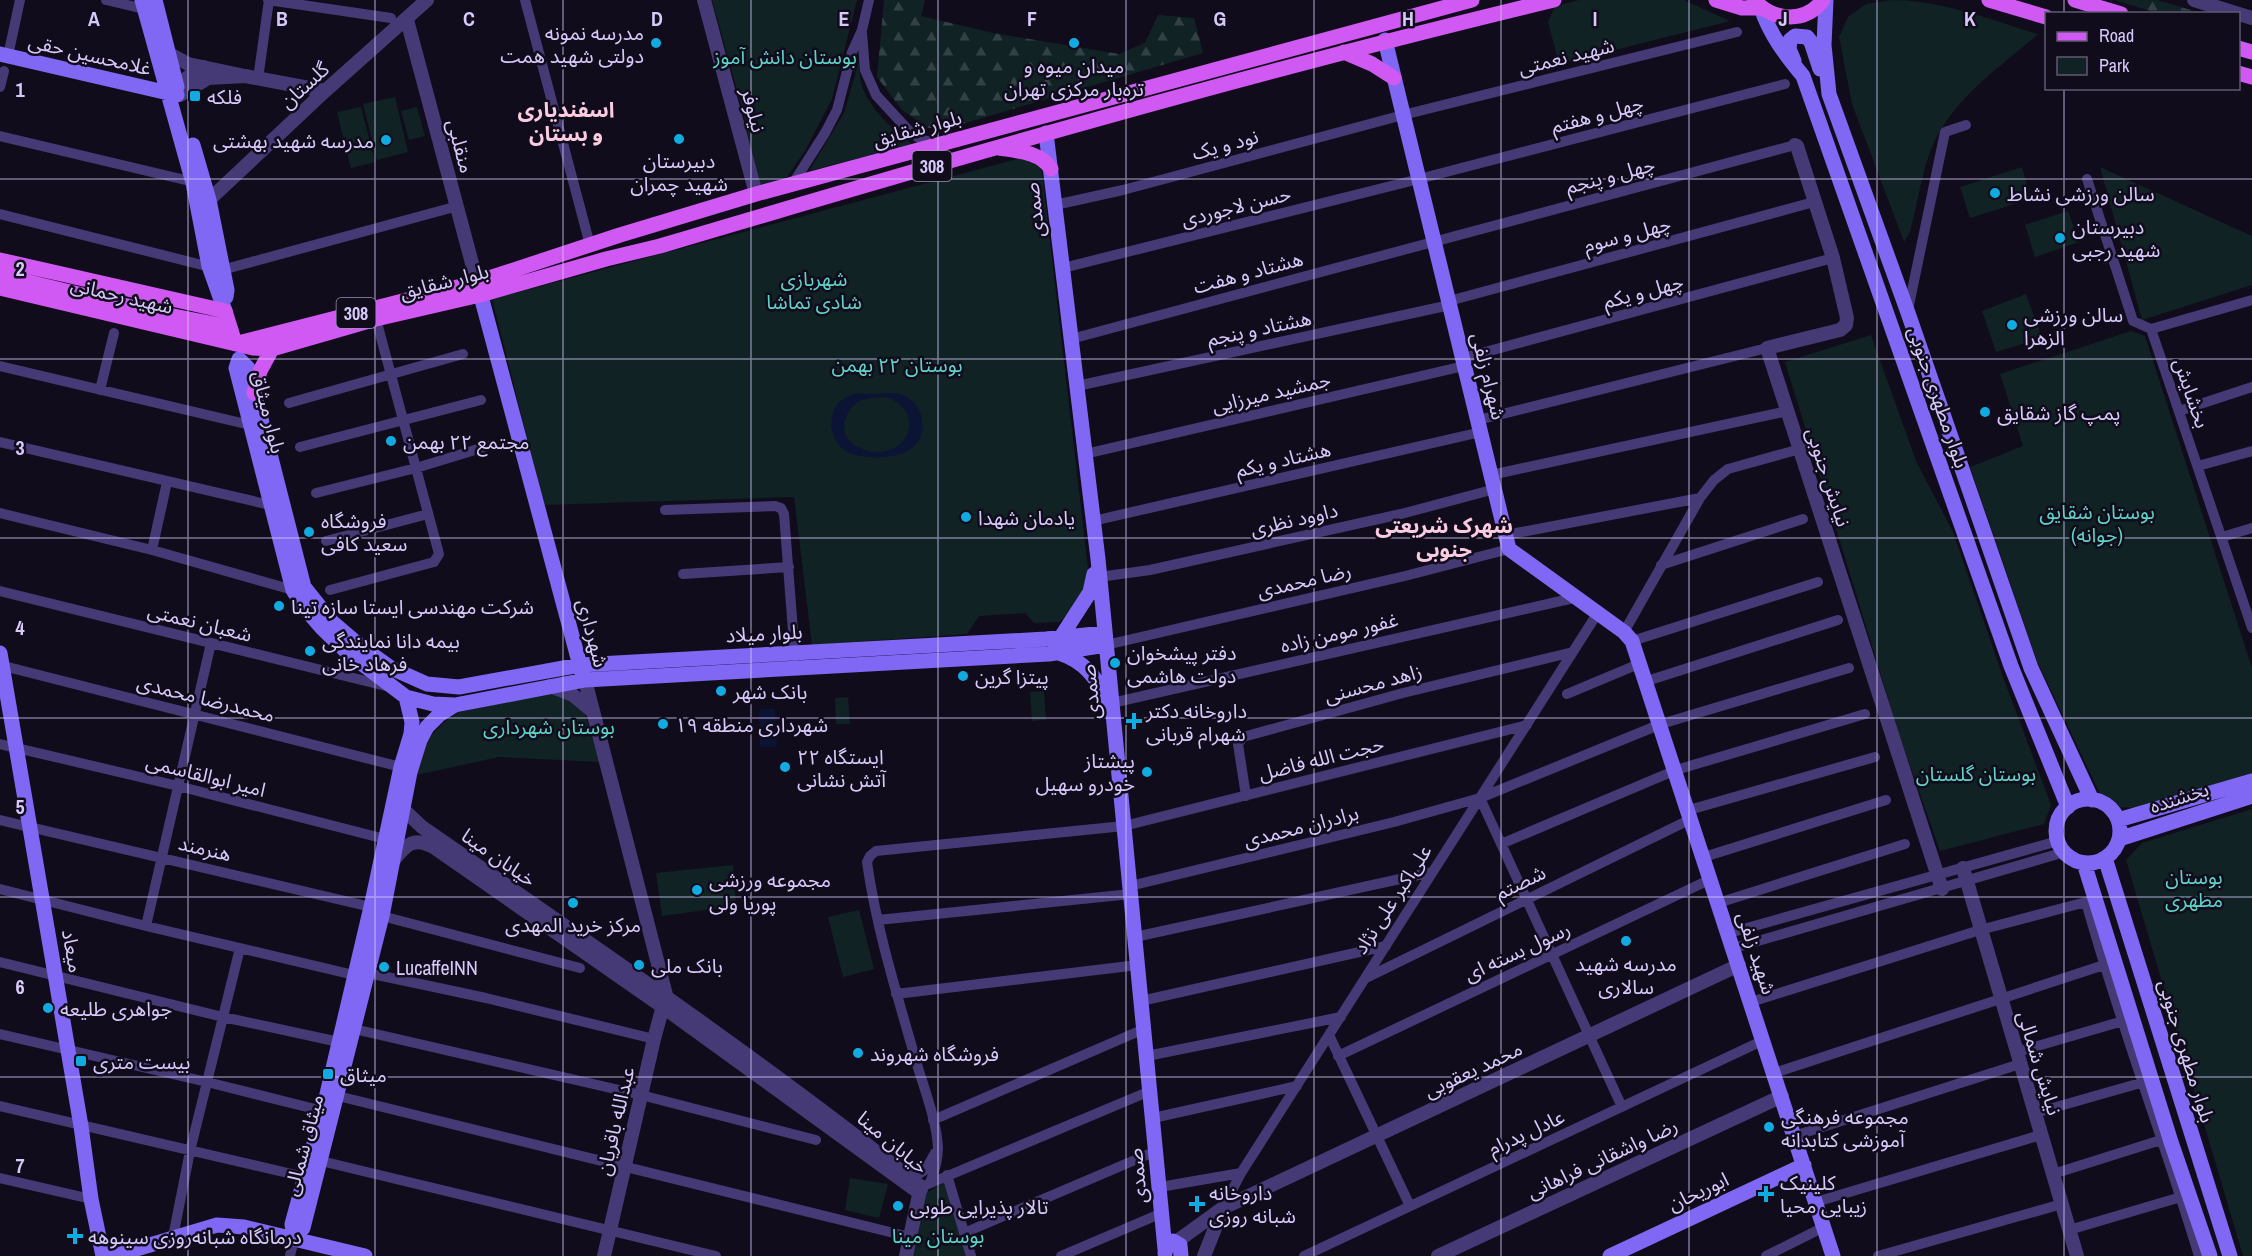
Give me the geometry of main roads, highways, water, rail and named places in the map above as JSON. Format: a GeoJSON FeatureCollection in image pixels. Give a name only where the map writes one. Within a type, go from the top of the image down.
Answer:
{"type":"FeatureCollection","features":[{"type":"Feature","properties":{"kind":"main road","name":"بلوار شقایق"},"geometry":{"type":"LineString","coordinates":[[235,344],[272,349],[478,288],[590,245],[756,194],[1472,0]]}},
{"type":"Feature","properties":{"kind":"main road","name":"بلوار شقایق"},"geometry":{"type":"LineString","coordinates":[[235,344],[660,246],[1046,133],[1385,40],[1554,0]]}},
{"type":"Feature","properties":{"kind":"main road"},"geometry":{"type":"LineString","coordinates":[[1716,0],[1742,8],[1758,4],[1772,14],[1784,17],[1797,17],[1808,13],[1824,0]]}},
{"type":"Feature","properties":{"kind":"main road","name":"بلوار مطهری جنوبی"},"geometry":{"type":"LineString","coordinates":[[1824,0],[1824,45],[1829,94],[1907,310],[2031,668],[2092,800]]}},
{"type":"Feature","properties":{"kind":"main road"},"geometry":{"type":"LineString","coordinates":[[1989,0],[2045,17]]}},
{"type":"Feature","properties":{"kind":"main road"},"geometry":{"type":"LineString","coordinates":[[2075,0],[2114,12]]}},
{"type":"Feature","properties":{"kind":"main road"},"geometry":{"type":"LineString","coordinates":[[147,3],[170,54],[173,90]]}},
{"type":"Feature","properties":{"kind":"main road"},"geometry":{"type":"LineString","coordinates":[[147,3],[198,183],[216,268],[227,290],[225,308],[239,359]]}},
{"type":"Feature","properties":{"kind":"main road","name":"بلوار مطهری جنوبی"},"geometry":{"type":"LineString","coordinates":[[1758,4],[1766,25],[1778,46],[1803,76],[2011,666],[2068,807]]}},
{"type":"Feature","properties":{"kind":"main road"},"geometry":{"type":"LineString","coordinates":[[1382,24],[1385,40]]}},
{"type":"Feature","properties":{"kind":"main road"},"geometry":{"type":"LineString","coordinates":[[1803,76],[1789,49],[1790,40],[1795,36],[1807,37],[1811,42],[1829,94]]}},
{"type":"Feature","properties":{"kind":"main road","name":"شهرام زلفی"},"geometry":{"type":"LineString","coordinates":[[1385,40],[1508,542],[1574,598],[1628,636],[1641,663]]}},
{"type":"Feature","properties":{"kind":"main road"},"geometry":{"type":"LineString","coordinates":[[1344,52],[1372,64],[1394,78]]}},
{"type":"Feature","properties":{"kind":"main road","name":"غلامحسین حقی"},"geometry":{"type":"LineString","coordinates":[[4,55],[151,90],[173,90]]}},
{"type":"Feature","properties":{"kind":"main road"},"geometry":{"type":"LineString","coordinates":[[1041,116],[1046,133]]}},
{"type":"Feature","properties":{"kind":"main road","name":"صمدی"},"geometry":{"type":"LineString","coordinates":[[1046,133],[1098,559],[1163,1218],[1172,1251]]}},
{"type":"Feature","properties":{"kind":"main road"},"geometry":{"type":"LineString","coordinates":[[993,148],[1040,158],[1047,162],[1051,169]]}},
{"type":"Feature","properties":{"kind":"main road"},"geometry":{"type":"LineString","coordinates":[[198,183],[209,201],[216,268]]}},
{"type":"Feature","properties":{"kind":"main road"},"geometry":{"type":"LineString","coordinates":[[660,223],[651,229],[647,238],[648,242],[660,246]]}},
{"type":"Feature","properties":{"kind":"main road"},"geometry":{"type":"LineString","coordinates":[[620,235],[630,242],[629,248],[621,255]]}},
{"type":"Feature","properties":{"kind":"main road","name":"شهید رحمانی"},"geometry":{"type":"LineString","coordinates":[[0,260],[225,308]]}},
{"type":"Feature","properties":{"kind":"main road","name":"شهید رحمانی"},"geometry":{"type":"LineString","coordinates":[[0,275],[148,311],[230,327]]}},
{"type":"Feature","properties":{"kind":"main road","name":"شهید رحمانی"},"geometry":{"type":"LineString","coordinates":[[0,288],[235,344]]}},
{"type":"Feature","properties":{"kind":"main road","name":"شهرداری"},"geometry":{"type":"LineString","coordinates":[[478,288],[582,672]]}},
{"type":"Feature","properties":{"kind":"main road"},"geometry":{"type":"LineString","coordinates":[[254,393],[260,371],[272,349]]}},
{"type":"Feature","properties":{"kind":"main road","name":"بلوار میثاق"},"geometry":{"type":"LineString","coordinates":[[427,684],[391,668],[359,645],[332,622],[304,587],[248,368],[239,359],[236,368],[270,505],[293,590],[302,605],[349,654],[391,688],[406,697],[433,704],[455,705]]}},
{"type":"Feature","properties":{"kind":"main road"},"geometry":{"type":"LineString","coordinates":[[1061,637],[1090,592],[1098,559]]}},
{"type":"Feature","properties":{"kind":"main road","name":"بلوار میلاد"},"geometry":{"type":"LineString","coordinates":[[455,705],[550,686],[582,672],[793,669],[1061,637],[1106,639]]}},
{"type":"Feature","properties":{"kind":"main road","name":"بلوار میلاد"},"geometry":{"type":"LineString","coordinates":[[427,684],[459,687],[582,672],[796,652],[897,655],[1059,653],[1106,639]]}},
{"type":"Feature","properties":{"kind":"main road"},"geometry":{"type":"LineString","coordinates":[[1059,653],[1074,658],[1098,681],[1112,706]]}},
{"type":"Feature","properties":{"kind":"main road","name":"میعاد"},"geometry":{"type":"LineString","coordinates":[[1,661],[69,1050],[91,1199],[103,1256]]}},
{"type":"Feature","properties":{"kind":"main road","name":"شهید زلفی"},"geometry":{"type":"LineString","coordinates":[[1641,663],[1833,1256]]}},
{"type":"Feature","properties":{"kind":"main road","name":"میثاق شمالی"},"geometry":{"type":"LineString","coordinates":[[294,1239],[292,1224],[339,1042],[361,974],[376,911],[393,861],[401,767],[411,734],[412,722],[406,697]]}},
{"type":"Feature","properties":{"kind":"main road","name":"میثاق شمالی"},"geometry":{"type":"LineString","coordinates":[[376,911],[385,839],[398,809],[420,740],[427,727],[439,715],[455,705]]}},
{"type":"Feature","properties":{"kind":"main road","name":"بخشنده"},"geometry":{"type":"LineString","coordinates":[[2118,820],[2252,781]]}},
{"type":"Feature","properties":{"kind":"main road","name":"بخشنده"},"geometry":{"type":"LineString","coordinates":[[2119,839],[2252,796]]}},
{"type":"Feature","properties":{"kind":"main road"},"geometry":{"type":"LineString","coordinates":[[2081,800],[2092,800],[2105,804],[2111,809],[2118,820],[2119,839],[2116,847],[2105,858],[2095,862],[2084,862],[2070,857],[2062,846],[2057,826],[2068,807],[2081,800]]}},
{"type":"Feature","properties":{"kind":"main road","name":"بلوار مطهری جنوبی"},"geometry":{"type":"LineString","coordinates":[[2105,858],[2230,1256]]}},
{"type":"Feature","properties":{"kind":"main road","name":"بلوار مطهری جنوبی"},"geometry":{"type":"LineString","coordinates":[[2084,862],[2171,1142],[2210,1256]]}},
{"type":"Feature","properties":{"kind":"main road","name":"میثاق شمالی"},"geometry":{"type":"LineString","coordinates":[[294,1239],[303,1228],[338,1096],[354,1029],[361,974]]}},
{"type":"Feature","properties":{"kind":"main road","name":"ابوریحان"},"geometry":{"type":"LineString","coordinates":[[1610,1256],[1804,1165]]}},
{"type":"Feature","properties":{"kind":"main road"},"geometry":{"type":"LineString","coordinates":[[113,1256],[218,1225],[244,1227],[354,1255]]}},
{"type":"Feature","properties":{"kind":"water"},"geometry":{"type":"Polygon","coordinates":[[[855,393],[892,393],[912,400],[920,411],[923,425],[917,443],[905,453],[888,457],[865,457],[851,454],[841,447],[832,431],[833,412],[838,404],[855,393]],[[886,397],[858,402],[850,409],[844,428],[847,438],[855,446],[879,452],[891,450],[901,443],[908,432],[909,420],[901,405],[886,397]]]}},
{"type":"Feature","properties":{"kind":"water"},"geometry":{"type":"Polygon","coordinates":[[[759,709],[775,709],[777,747],[760,747],[759,709]]]}},
{"type":"Feature","properties":{"kind":"place","name":"مدرسه نمونه دولتی شهید همت"},"geometry":{"type":"Point","coordinates":[656,43]}},
{"type":"Feature","properties":{"kind":"place","name":"میدان میوه و تره‌بار مرکزی تهران"},"geometry":{"type":"Point","coordinates":[1074,43]}},
{"type":"Feature","properties":{"kind":"place","name":"فلکه"},"geometry":{"type":"Point","coordinates":[195,96]}},
{"type":"Feature","properties":{"kind":"place","name":"دبیرستان شهید چمران"},"geometry":{"type":"Point","coordinates":[679,139]}},
{"type":"Feature","properties":{"kind":"place","name":"مدرسه شهید بهشتی"},"geometry":{"type":"Point","coordinates":[386,140]}},
{"type":"Feature","properties":{"kind":"place","name":"سالن ورزشی نشاط"},"geometry":{"type":"Point","coordinates":[1995,193]}},
{"type":"Feature","properties":{"kind":"place","name":"دبیرستان شهید رجبی"},"geometry":{"type":"Point","coordinates":[2060,238]}},
{"type":"Feature","properties":{"kind":"place","name":"سالن ورزشی الزهرا"},"geometry":{"type":"Point","coordinates":[2012,325]}},
{"type":"Feature","properties":{"kind":"place","name":"پمپ گاز شقایق"},"geometry":{"type":"Point","coordinates":[1985,412]}},
{"type":"Feature","properties":{"kind":"place","name":"مجتمع ۲۲ بهمن"},"geometry":{"type":"Point","coordinates":[391,441]}},
{"type":"Feature","properties":{"kind":"place","name":"یادمان شهدا"},"geometry":{"type":"Point","coordinates":[966,517]}},
{"type":"Feature","properties":{"kind":"place","name":"فروشگاه سعید کافی"},"geometry":{"type":"Point","coordinates":[309,532]}},
{"type":"Feature","properties":{"kind":"place","name":"شرکت مهندسی ایستا سازه تینا"},"geometry":{"type":"Point","coordinates":[279,606]}},
{"type":"Feature","properties":{"kind":"place","name":"بیمه دانا نمایندگی فرهاد خانی"},"geometry":{"type":"Point","coordinates":[310,651]}},
{"type":"Feature","properties":{"kind":"place","name":"دفتر پیشخوان دولت هاشمی"},"geometry":{"type":"Point","coordinates":[1115,663]}},
{"type":"Feature","properties":{"kind":"place","name":"پیتزا گرین"},"geometry":{"type":"Point","coordinates":[963,676]}},
{"type":"Feature","properties":{"kind":"place","name":"بانک شهر"},"geometry":{"type":"Point","coordinates":[721,691]}},
{"type":"Feature","properties":{"kind":"place","name":"داروخانه دکتر شهرام قربانی"},"geometry":{"type":"Point","coordinates":[1134,721]}},
{"type":"Feature","properties":{"kind":"place","name":"شهرداری منطقه ۱۹"},"geometry":{"type":"Point","coordinates":[663,724]}},
{"type":"Feature","properties":{"kind":"place","name":"ایستگاه ۲۲ آتش نشانی"},"geometry":{"type":"Point","coordinates":[785,767]}},
{"type":"Feature","properties":{"kind":"place","name":"پیشتاز خودرو سهیل"},"geometry":{"type":"Point","coordinates":[1147,772]}},
{"type":"Feature","properties":{"kind":"place","name":"مجموعه ورزشی پوریا ولی"},"geometry":{"type":"Point","coordinates":[697,890]}},
{"type":"Feature","properties":{"kind":"place","name":"مرکز خرید المهدی"},"geometry":{"type":"Point","coordinates":[573,903]}},
{"type":"Feature","properties":{"kind":"place","name":"مدرسه شهید سالاری"},"geometry":{"type":"Point","coordinates":[1626,941]}},
{"type":"Feature","properties":{"kind":"place","name":"بانک ملی"},"geometry":{"type":"Point","coordinates":[639,965]}},
{"type":"Feature","properties":{"kind":"place","name":"LucaffeINN"},"geometry":{"type":"Point","coordinates":[384,967]}},
{"type":"Feature","properties":{"kind":"place","name":"جواهری طلیعه"},"geometry":{"type":"Point","coordinates":[48,1008]}},
{"type":"Feature","properties":{"kind":"place","name":"فروشگاه شهروند"},"geometry":{"type":"Point","coordinates":[858,1053]}},
{"type":"Feature","properties":{"kind":"place","name":"بیست متری"},"geometry":{"type":"Point","coordinates":[81,1061]}},
{"type":"Feature","properties":{"kind":"place","name":"میثاق"},"geometry":{"type":"Point","coordinates":[328,1074]}},
{"type":"Feature","properties":{"kind":"place","name":"مجموعه فرهنگی آموزشی کتابدانه"},"geometry":{"type":"Point","coordinates":[1769,1127]}},
{"type":"Feature","properties":{"kind":"place","name":"کلینیک زیبایی محیا"},"geometry":{"type":"Point","coordinates":[1766,1194]}},
{"type":"Feature","properties":{"kind":"place","name":"داروخانه شبانه روزی"},"geometry":{"type":"Point","coordinates":[1197,1204]}},
{"type":"Feature","properties":{"kind":"place","name":"تالار پذیرایی طوبی"},"geometry":{"type":"Point","coordinates":[898,1206]}},
{"type":"Feature","properties":{"kind":"place","name":"درمانگاه شبانه‌روزی سینوهه"},"geometry":{"type":"Point","coordinates":[75,1236]}},
{"type":"Feature","properties":{"kind":"district","name":"اسفندیاری و بستان"},"geometry":{"type":"Point","coordinates":[566,121]}},
{"type":"Feature","properties":{"kind":"district","name":"شهرک شریعتی جنوبی"},"geometry":{"type":"Point","coordinates":[1444,537]}},
{"type":"Feature","properties":{"kind":"park label","name":"بوستان دانش آموز"},"geometry":{"type":"Point","coordinates":[785,56]}},
{"type":"Feature","properties":{"kind":"park label","name":"شهربازی شادی تماشا"},"geometry":{"type":"Point","coordinates":[814,290]}},
{"type":"Feature","properties":{"kind":"park label","name":"بوستان ۲۲ بهمن"},"geometry":{"type":"Point","coordinates":[897,364]}},
{"type":"Feature","properties":{"kind":"park label","name":"بوستان شقایق (جوانه)"},"geometry":{"type":"Point","coordinates":[2097,522]}},
{"type":"Feature","properties":{"kind":"park label","name":"بوستان شهرداری"},"geometry":{"type":"Point","coordinates":[549,726]}},
{"type":"Feature","properties":{"kind":"park label","name":"بوستان گلستان"},"geometry":{"type":"Point","coordinates":[1976,773]}},
{"type":"Feature","properties":{"kind":"park label","name":"بوستان مطهری"},"geometry":{"type":"Point","coordinates":[2194,888]}},
{"type":"Feature","properties":{"kind":"park label","name":"بوستان مینا"},"geometry":{"type":"Point","coordinates":[938,1235]}}]}
